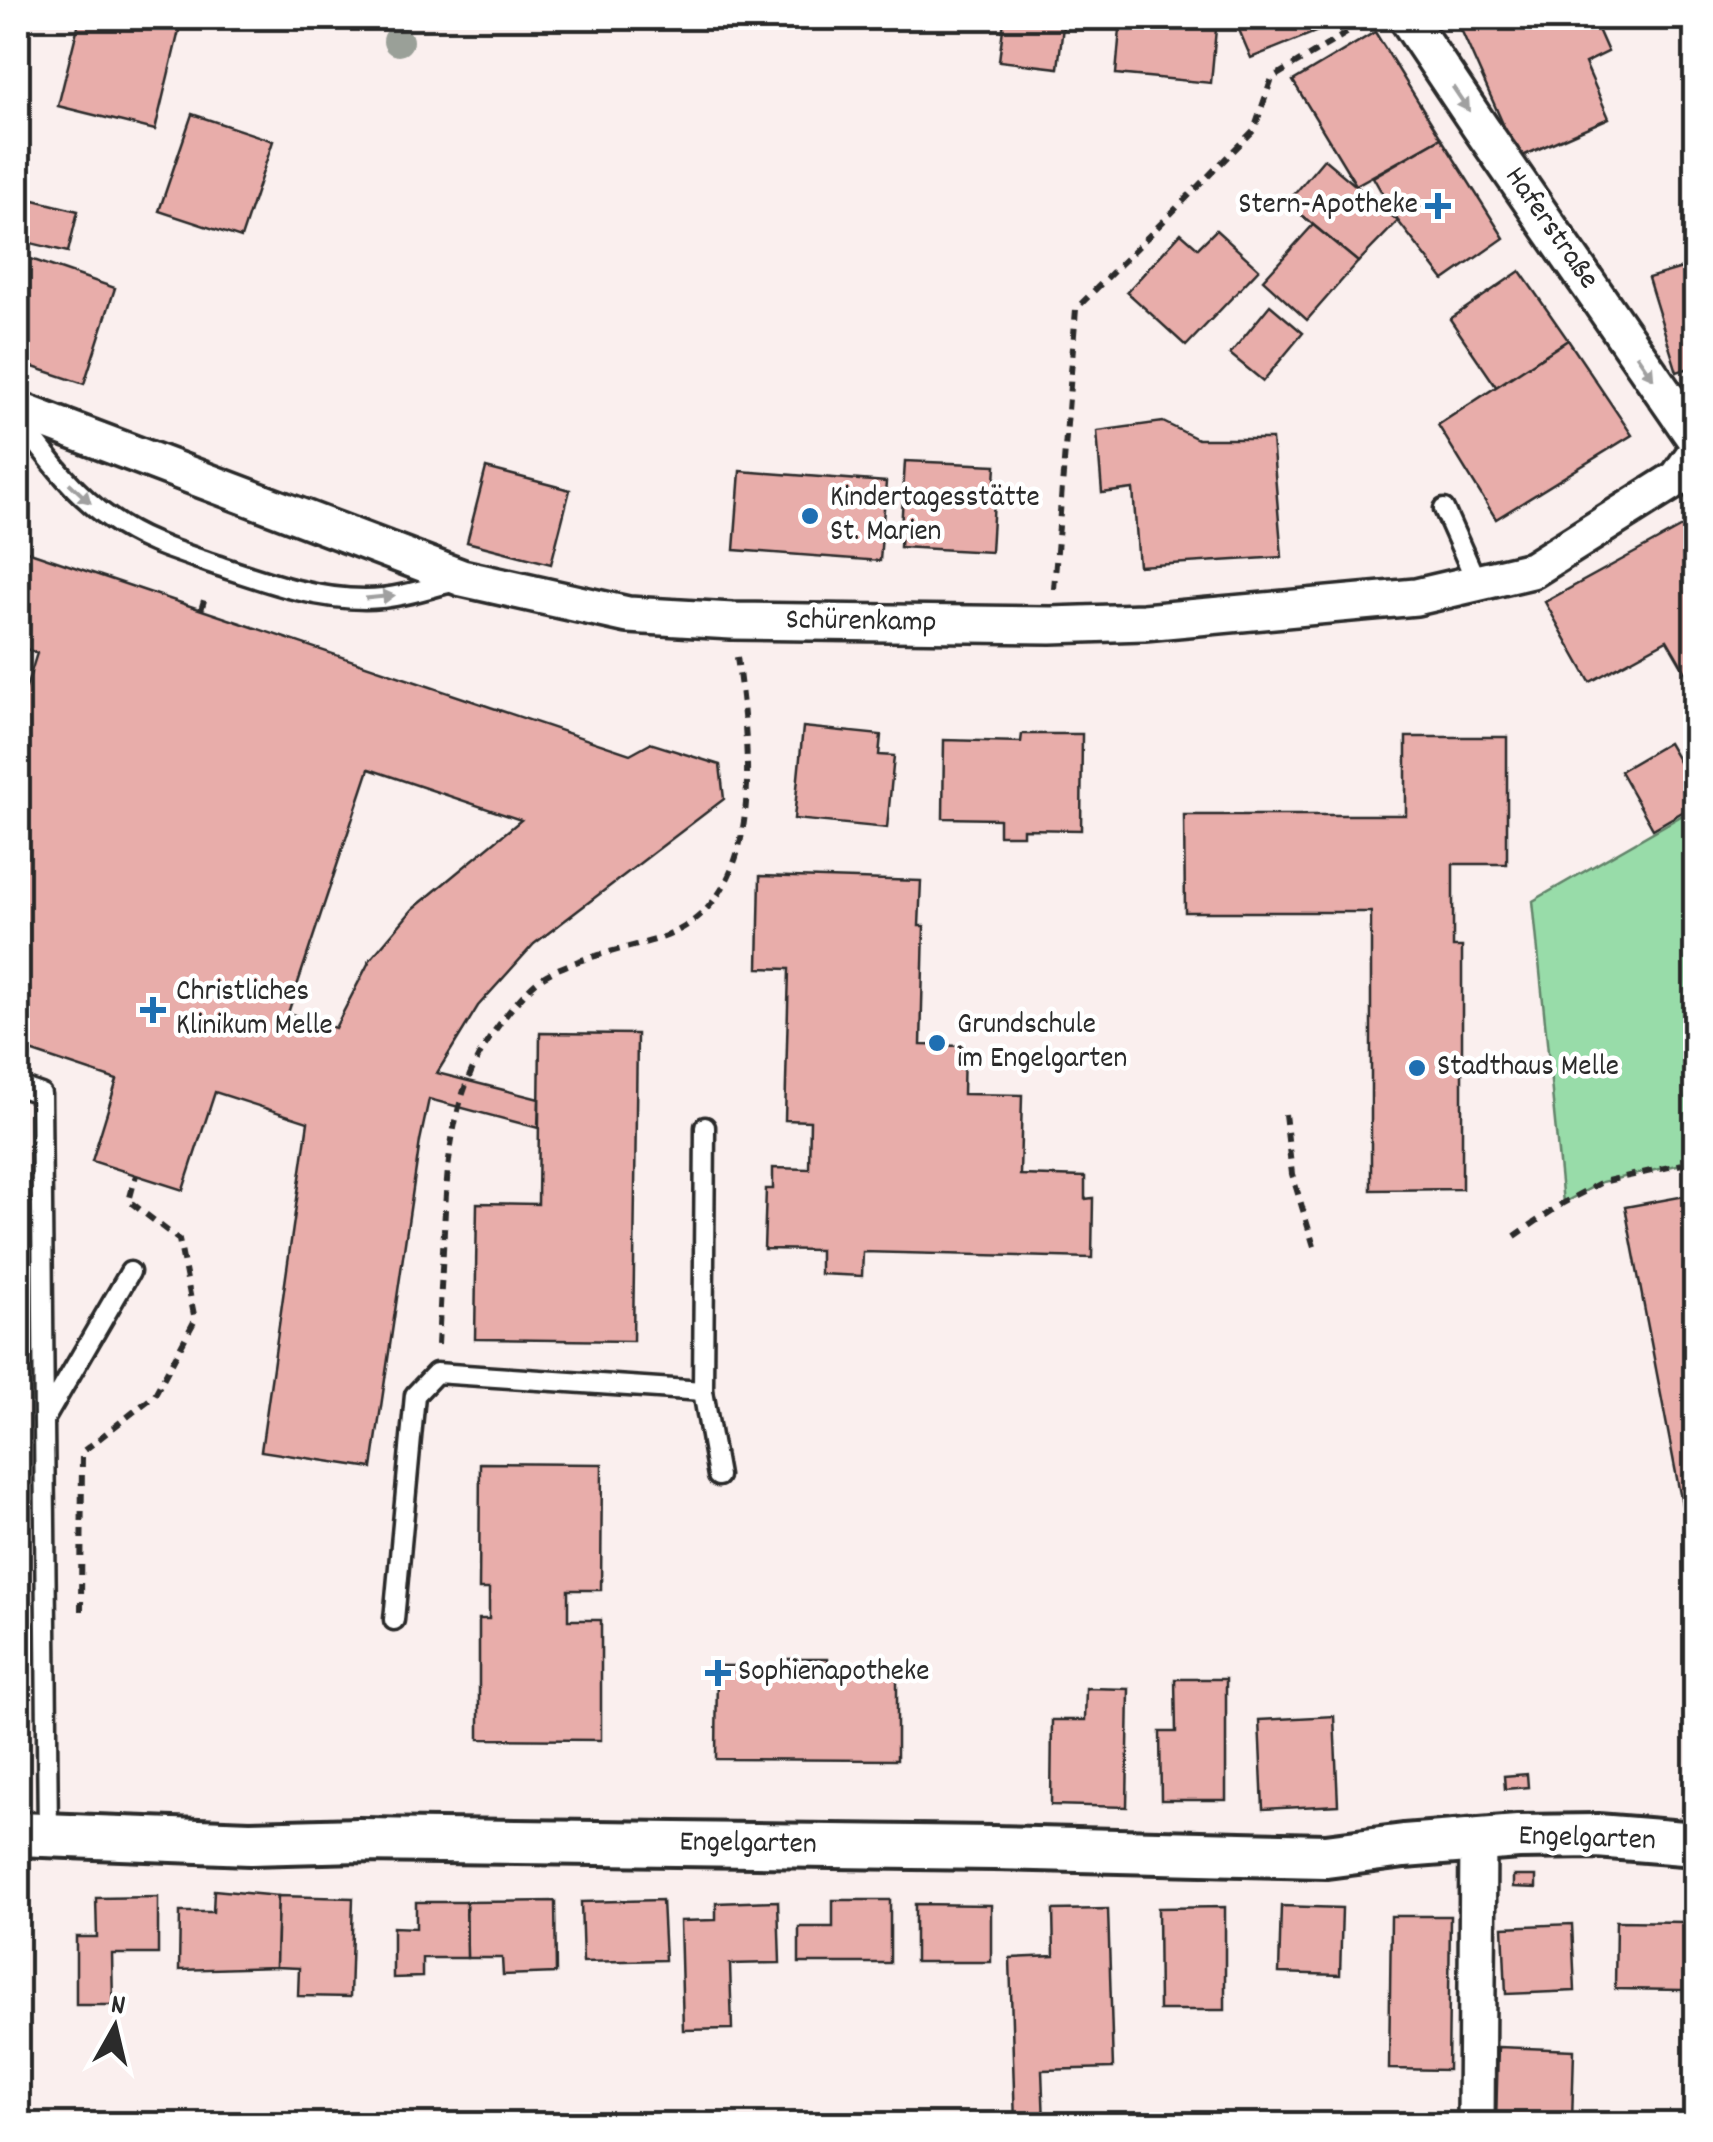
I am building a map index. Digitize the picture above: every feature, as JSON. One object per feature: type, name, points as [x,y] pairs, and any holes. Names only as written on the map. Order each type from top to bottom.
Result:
[{"type":"street","name":"Haferstraße","points":[[1408,18],[1696,440]]},
{"type":"street","name":"Schürenkamp","points":[[18,410],[462,578],[628,615],[732,622],[1144,622],[1416,598],[1532,570],[1678,478],[1696,452]]},
{"type":"street","name":"Engelgarten","points":[[33,1835],[250,1842],[994,1848],[1326,1856],[1518,1836],[1596,1836],[1696,1844]]},
{"type":"street","name":"Engelgarten","points":[[1476,2124],[1478,1840]]},
{"type":"lane","points":[[18,418],[72,488],[112,520],[156,545],[279,586],[325,597],[368,599],[412,593],[462,578]]},
{"type":"lane","points":[[1444,509],[1476,583]]},
{"type":"lane","points":[[18,1086],[41,1094],[44,1420],[33,1835]]},
{"type":"lane","points":[[705,1127],[703,1391],[718,1476]]},
{"type":"lane","points":[[44,1420],[130,1272]]},
{"type":"lane","points":[[394,1620],[415,1395],[436,1373],[703,1391]]},
{"type":"path","points":[[1051,625],[1076,310],[1254,130],[1272,78],[1372,18]]},
{"type":"path","points":[[436,1373],[450,1151],[456,1114],[469,1074],[488,1040],[542,978],[582,961],[661,938],[693,922],[723,890],[736,860],[746,816],[747,770],[732,622]]},
{"type":"path","points":[[1284,1114],[1292,1174],[1316,1252]]},
{"type":"path","points":[[1515,1236],[1563,1202],[1602,1182],[1696,1161]]},
{"type":"path","points":[[80,1625],[82,1452],[154,1396],[195,1320],[179,1240],[128,1200],[136,1175]]},
{"type":"green space","points":[[1695,808],[1695,1161],[1602,1182],[1563,1203],[1533,901]]},
{"type":"building","points":[[80,18],[182,18],[155,130],[58,106]]},
{"type":"building","points":[[986,18],[1064,18],[1058,68],[999,61],[1004,20]]},
{"type":"building","points":[[1121,18],[1217,18],[1211,83],[1116,74]]},
{"type":"building","points":[[1234,18],[1350,18],[1251,58]]},
{"type":"building","points":[[1456,18],[1593,18],[1608,52],[1585,63],[1609,118],[1518,158]]},
{"type":"building","points":[[1375,32],[1441,138],[1356,185],[1293,81]]},
{"type":"building","points":[[192,114],[273,141],[241,238],[159,211]]},
{"type":"building","points":[[1441,138],[1504,238],[1444,280],[1398,221],[1373,177]]},
{"type":"building","points":[[1324,159],[1398,221],[1358,262],[1287,203]]},
{"type":"building","points":[[18,196],[78,211],[68,252],[18,240]]},
{"type":"building","points":[[1313,225],[1358,262],[1307,320],[1263,280]]},
{"type":"building","points":[[1216,230],[1259,269],[1186,346],[1127,292],[1181,233],[1198,248]]},
{"type":"building","points":[[25,257],[115,288],[84,384],[18,362],[18,279]]},
{"type":"building","points":[[1696,264],[1696,366],[1677,372],[1648,278]]},
{"type":"building","points":[[1520,271],[1568,340],[1497,388],[1450,319]]},
{"type":"building","points":[[1270,305],[1303,333],[1263,381],[1230,354]]},
{"type":"building","points":[[1568,340],[1632,435],[1496,519],[1438,425]]},
{"type":"building","points":[[1163,422],[1198,439],[1272,439],[1282,557],[1139,566],[1133,489],[1102,493],[1097,431]]},
{"type":"building","points":[[905,461],[996,465],[991,552],[900,547]]},
{"type":"building","points":[[486,468],[570,490],[551,564],[467,542]]},
{"type":"building","name":"Kindertagesstätte St. Marien","points":[[740,471],[886,482],[880,561],[734,550]]},
{"type":"building","points":[[1696,519],[1696,690],[1667,640],[1590,682],[1545,602]]},
{"type":"building","name":"Christliches Klinikum Melle","points":[[18,548],[630,754],[650,743],[720,765],[724,799],[534,944],[478,1006],[437,1073],[539,1099],[538,1128],[429,1099],[372,1468],[261,1451],[308,1122],[215,1092],[183,1190],[92,1161],[117,1080],[18,1047],[18,714],[37,653],[18,646]],"holes":[[[369,769],[521,820],[413,909],[370,960],[335,1028],[288,1013]]]},
{"type":"building","points":[[803,727],[881,735],[879,755],[894,756],[887,828],[794,819]]},
{"type":"building","points":[[1022,734],[1082,734],[1081,830],[1023,829],[1023,835],[999,835],[999,819],[943,818],[944,740],[1021,742]]},
{"type":"building","name":"Stadthaus Melle","points":[[1406,737],[1507,737],[1507,864],[1453,864],[1453,947],[1462,947],[1462,1189],[1371,1190],[1371,912],[1185,912],[1184,815],[1406,815]]},
{"type":"building","points":[[1668,743],[1696,791],[1696,804],[1653,829],[1620,771]]},
{"type":"building","points":[[760,876],[921,881],[921,1045],[964,1046],[963,1094],[1022,1095],[1020,1175],[1085,1177],[1085,1199],[1093,1198],[1092,1258],[863,1252],[862,1276],[820,1274],[820,1250],[764,1249],[766,1189],[773,1189],[773,1168],[809,1169],[810,1121],[785,1120],[789,969],[758,968]]},
{"type":"building","points":[[540,1033],[637,1034],[633,1341],[475,1339],[477,1203],[538,1204]]},
{"type":"building","points":[[1696,1194],[1696,1535],[1688,1536],[1625,1207]]},
{"type":"building","points":[[480,1463],[602,1464],[601,1590],[568,1590],[568,1620],[601,1620],[601,1740],[479,1739],[479,1619],[489,1619],[489,1589],[479,1589]]},
{"type":"building","points":[[18,1517],[22,1517],[22,1607],[18,1607]]},
{"type":"building","points":[[785,1659],[828,1659],[828,1667],[897,1667],[897,1760],[716,1759],[717,1666],[785,1666]]},
{"type":"building","points":[[1175,1679],[1226,1679],[1226,1800],[1161,1800],[1160,1732],[1176,1732]]},
{"type":"building","points":[[1086,1688],[1129,1689],[1127,1807],[1051,1805],[1052,1720],[1085,1720]]},
{"type":"building","points":[[1334,1716],[1338,1805],[1263,1809],[1259,1720]]},
{"type":"building","points":[[1692,1721],[1696,1721],[1696,1799],[1689,1799]]},
{"type":"building","points":[[1527,1774],[1528,1787],[1505,1789],[1504,1776]]},
{"type":"building","points":[[1513,1876],[1536,1876],[1536,1888],[1513,1887]]},
{"type":"building","points":[[214,1890],[278,1896],[276,1967],[179,1970],[180,1912],[213,1912]]},
{"type":"building","points":[[278,1896],[353,1898],[350,1997],[298,1996],[299,1968],[276,1967]]},
{"type":"building","points":[[158,1897],[158,1954],[112,1954],[113,2005],[76,2005],[76,1937],[97,1937],[96,1898]]},
{"type":"building","points":[[662,1900],[665,1960],[583,1962],[581,1902]]},
{"type":"building","points":[[833,1900],[890,1900],[890,1963],[799,1963],[799,1927],[833,1927]]},
{"type":"building","points":[[555,1901],[556,1973],[503,1975],[502,1958],[467,1958],[466,1902]]},
{"type":"building","points":[[778,1901],[780,1963],[730,1964],[732,2029],[683,2030],[680,1921],[716,1920],[716,1903]]},
{"type":"building","points":[[416,1902],[466,1902],[467,1958],[422,1958],[422,1977],[393,1978],[393,1927],[416,1928]]},
{"type":"building","points":[[915,1904],[991,1905],[991,1962],[915,1962]]},
{"type":"building","points":[[1281,1906],[1342,1908],[1340,1975],[1279,1973]]},
{"type":"building","points":[[1225,1907],[1225,2010],[1159,2010],[1158,1908]]},
{"type":"building","points":[[1108,1909],[1113,2068],[1042,2070],[1044,2124],[1015,2124],[1010,1958],[1054,1956],[1053,1910]]},
{"type":"building","points":[[1391,1916],[1450,1916],[1448,2070],[1389,2069]]},
{"type":"building","points":[[1616,1921],[1685,1922],[1684,1990],[1615,1989]]},
{"type":"building","points":[[1572,1924],[1575,1991],[1506,1994],[1503,1927]]},
{"type":"building","points":[[1498,2047],[1574,2050],[1572,2123],[1496,2122]]},
{"type":"place","name":"Stern-Apotheke","points":[[1438,206]]},
{"type":"place","name":"Kindertagesstätte St. Marien","points":[[810,516]]},
{"type":"place","name":"Christliches Klinikum Melle","points":[[153,1010]]},
{"type":"place","name":"Grundschule im Engelgarten","points":[[937,1043]]},
{"type":"place","name":"Stadthaus Melle","points":[[1417,1068]]},
{"type":"place","name":"Sophienapotheke","points":[[718,1673]]}]
